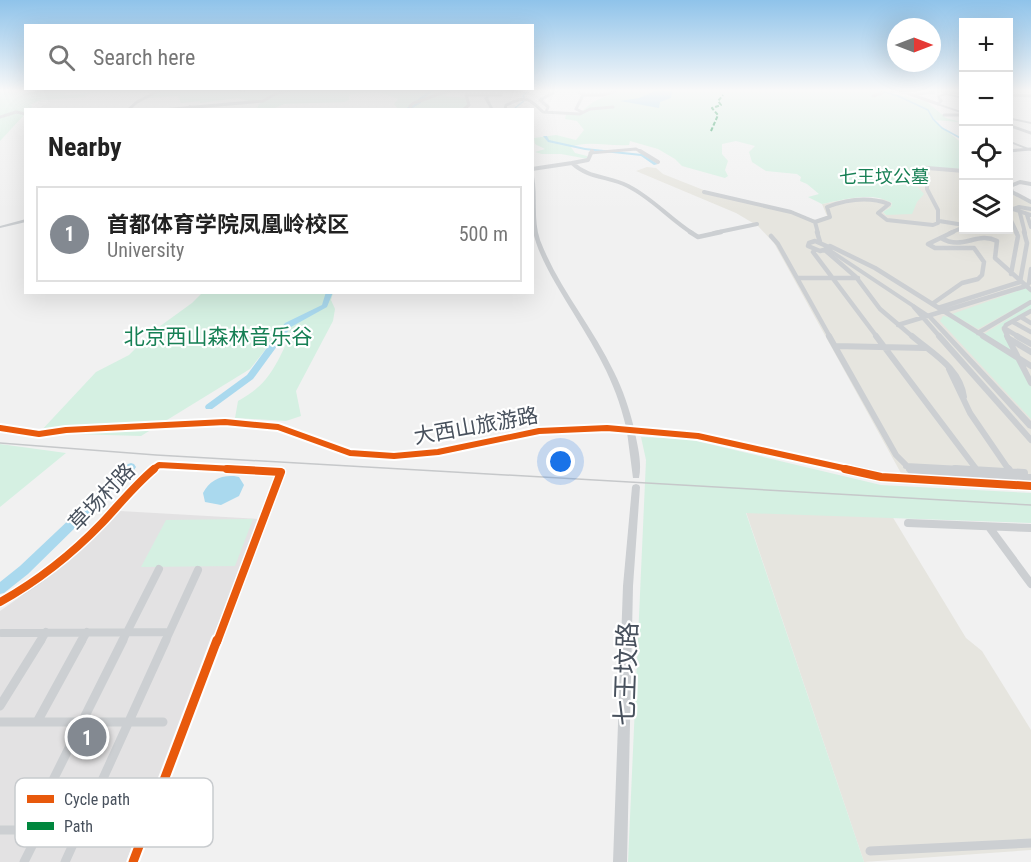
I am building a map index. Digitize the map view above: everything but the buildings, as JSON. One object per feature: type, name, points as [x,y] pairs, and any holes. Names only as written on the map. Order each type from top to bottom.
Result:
[{"type":"street","points":[[1013,143],[1030,150]]},
{"type":"street","points":[[534,169],[588,160],[590,153],[593,152],[636,149],[658,162]]},
{"type":"street","points":[[1013,151],[1030,150]]},
{"type":"street","points":[[572,163],[586,175],[624,184],[637,191],[663,213],[698,237],[757,224]]},
{"type":"street","points":[[939,221],[936,202],[928,192],[927,168],[959,171]]},
{"type":"street","points":[[1030,204],[1012,192],[1010,186],[1020,182],[1031,184]]},
{"type":"street","points":[[704,192],[791,212],[815,222],[830,217],[827,207],[851,199],[880,201],[889,204],[878,213],[887,220],[933,225],[939,221],[959,225]]},
{"type":"street","points":[[1013,196],[1030,204]]},
{"type":"street","points":[[1013,204],[1019,207]]},
{"type":"street","points":[[1030,204],[1014,209],[1029,215],[1031,227]]},
{"type":"street","name":"七王坟路","points":[[534,207],[538,240],[578,318],[605,359],[631,431],[636,482],[628,586],[620,862]]},
{"type":"street","points":[[1020,213],[1027,243],[1021,280]]},
{"type":"street","points":[[0,227],[24,221]]},
{"type":"street","points":[[815,222],[820,242],[858,278],[880,309],[948,366],[954,383],[964,397],[970,412],[1011,472]]},
{"type":"street","points":[[1011,274],[1018,236],[1013,225]]},
{"type":"street","points":[[932,304],[962,283],[978,279],[983,267],[984,262],[974,248],[935,248],[927,244],[959,228]]},
{"type":"street","points":[[771,236],[778,244],[896,455],[905,466],[913,472],[1031,476]]},
{"type":"street","points":[[941,238],[957,244],[968,243],[982,237],[995,239],[997,242],[995,258],[1028,288]]},
{"type":"street","points":[[820,242],[808,244],[815,250],[828,249],[875,268],[1030,365]]},
{"type":"street","points":[[828,249],[927,318],[1031,426]]},
{"type":"street","points":[[815,250],[813,252],[977,471]]},
{"type":"street","points":[[999,261],[1013,264]]},
{"type":"street","points":[[1028,288],[1031,269]]},
{"type":"street","points":[[797,278],[858,278]]},
{"type":"street","points":[[938,308],[1021,280],[1029,280]]},
{"type":"street","points":[[898,325],[1028,288]]},
{"type":"street","points":[[978,333],[1031,302]]},
{"type":"street","points":[[927,318],[1031,440]]},
{"type":"street","points":[[1005,327],[1025,318],[1031,330]]},
{"type":"street","points":[[1005,327],[1031,339]]},
{"type":"street","points":[[1005,327],[1031,383]]},
{"type":"street","points":[[1005,327],[1031,344]]},
{"type":"street","points":[[1010,341],[1031,354]]},
{"type":"street","points":[[835,346],[926,348]]},
{"type":"street","name":"大西山旅游路","points":[[0,428],[39,434],[66,430],[225,422],[278,427],[350,453],[394,456],[438,452],[539,431],[585,428],[698,436],[881,477],[1031,486]]},
{"type":"street","name":"草场村路","points":[[0,602],[42,578],[116,509],[145,475],[159,465],[281,471]]},
{"type":"street","points":[[905,466],[1011,472],[1031,476]]},
{"type":"street","points":[[165,778],[281,471]]},
{"type":"street","points":[[908,523],[1031,528]]},
{"type":"street","points":[[989,527],[1031,584]]},
{"type":"street","points":[[57,778],[82,722],[159,569]]},
{"type":"street","points":[[103,778],[198,570]]},
{"type":"street","points":[[0,706],[46,632]]},
{"type":"street","points":[[37,722],[87,632]]},
{"type":"street","points":[[2,633],[169,632]]},
{"type":"street","points":[[0,722],[163,722]]},
{"type":"street","points":[[870,851],[1031,843]]},
{"type":"street","points":[[24,862],[29,847]]},
{"type":"street","points":[[64,862],[71,847]]},
{"type":"street","points":[[133,862],[139,847]]},
{"type":"shaded area","points":[[647,167],[656,168],[663,174],[706,191],[816,220],[827,216],[822,204],[853,198],[885,199],[892,203],[891,207],[883,212],[886,215],[916,185],[914,178],[926,167],[959,169],[959,234],[1013,234],[1013,195],[1031,203],[1031,482],[902,475],[774,243],[758,226],[736,213],[636,171]]},
{"type":"shaded area","points":[[120,511],[259,519],[159,778],[15,778],[15,847],[132,847],[126,862],[0,862],[0,611],[57,571]]},
{"type":"shaded area","points":[[746,512],[892,516],[966,638],[982,651],[1031,730],[1031,850],[864,862]]},
{"type":"green space","points":[[0,130],[10,130],[0,141]]},
{"type":"green space","name":"七王坟公墓","points":[[584,130],[946,130],[959,141],[959,169],[926,167],[924,178],[914,179],[924,194],[917,202],[912,214],[886,215],[883,212],[891,207],[892,203],[884,199],[867,197],[822,204],[808,197],[819,194],[800,181],[801,177],[797,174],[766,171],[752,162],[749,152],[755,146],[736,141],[722,144],[722,154],[728,161],[725,170],[728,176],[725,178],[682,166],[658,149],[630,141],[629,145],[584,144],[571,147],[575,153],[587,156],[588,159],[535,152],[545,149],[535,144],[534,138],[556,135],[576,140]]},
{"type":"green space","points":[[1026,288],[1031,292],[1031,300],[978,329],[952,314]]},
{"type":"green space","name":"北京西山森林音乐谷","points":[[201,294],[333,294],[331,300],[335,309],[333,321],[296,391],[301,416],[286,421],[235,418],[238,401],[264,382],[279,358],[289,338],[284,326],[250,369],[141,436],[39,433],[96,372],[129,355],[152,332]]},
{"type":"green space","points":[[1031,304],[1031,310],[1001,328],[1012,351],[984,334]]},
{"type":"green space","points":[[943,316],[949,317],[1017,359],[1031,387],[1031,419],[940,321]]},
{"type":"green space","points":[[641,437],[688,439],[881,485],[1031,493],[1031,523],[746,513],[864,862],[628,862],[646,460]]},
{"type":"green space","points":[[0,444],[66,453],[0,507]]},
{"type":"green space","points":[[253,519],[235,566],[141,567],[166,520]]},
{"type":"water","points":[[234,476],[239,477],[244,485],[239,496],[221,505],[205,502],[203,493],[212,482]]},
{"type":"waterway","points":[[946,130],[959,137]]},
{"type":"waterway","points":[[545,137],[548,141],[585,149],[642,155],[656,164]]},
{"type":"waterway","points":[[209,407],[250,377],[288,325],[325,306],[329,294]]},
{"type":"waterway","points":[[0,589],[24,570],[131,467]]},
{"type":"railway","points":[[0,443],[156,455],[1031,505]]},
{"type":"cycle path","points":[[0,428],[39,434],[66,430],[225,422],[278,427],[350,453],[394,456],[438,452],[539,431],[607,428],[698,436],[881,477],[1031,486]]},
{"type":"cycle path","points":[[0,602],[32,583],[62,560],[90,535],[141,480],[159,465],[281,472],[165,778]]},
{"type":"cycle path","points":[[133,862],[139,847]]},
{"type":"place","name":"首都体育学院凤凰岭校区","points":[[87,737]]}]
